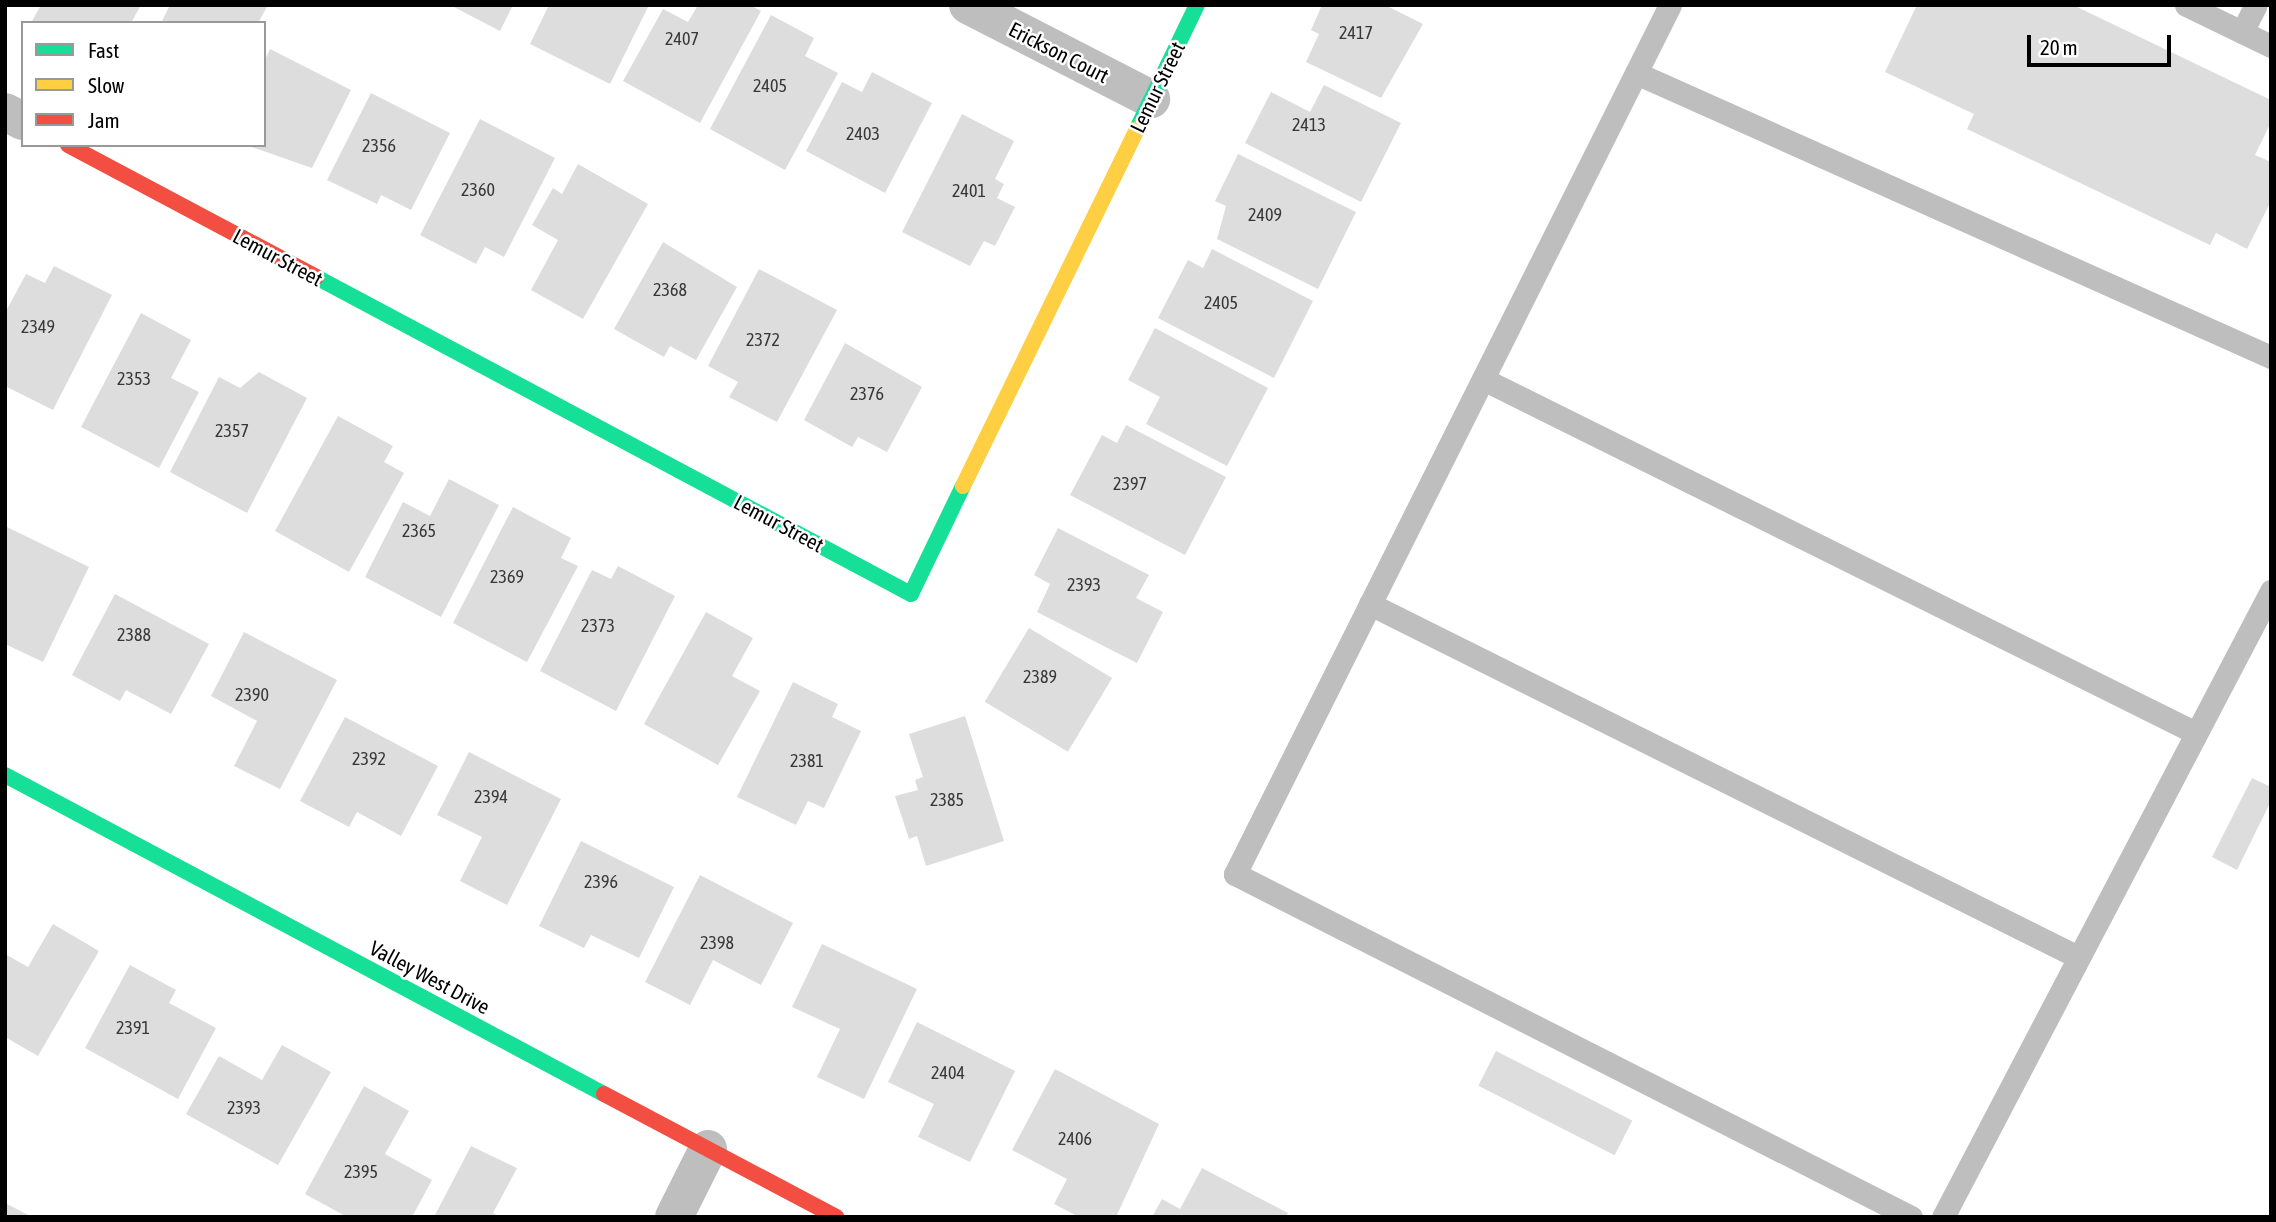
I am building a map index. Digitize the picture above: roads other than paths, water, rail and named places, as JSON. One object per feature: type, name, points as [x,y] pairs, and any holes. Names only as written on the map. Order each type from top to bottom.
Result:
[{"type":"street","name":"Erickson Court","points":[[968,5],[1151,99]]},
{"type":"street","name":"Lemur Street","points":[[72,147],[911,594],[1197,5]]},
{"type":"street","points":[[5,112],[21,120]]},
{"type":"street","name":"Valley West Drive","points":[[5,775],[836,1217]]},
{"type":"street","points":[[674,1217],[708,1149]]},
{"type":"lane","points":[[1670,5],[1236,874],[1912,1217]]},
{"type":"lane","points":[[2186,5],[2271,46]]},
{"type":"lane","points":[[2242,32],[2256,5]]},
{"type":"lane","points":[[1636,73],[2271,357]]},
{"type":"lane","points":[[1483,379],[2196,733]]},
{"type":"lane","points":[[1943,1217],[2271,591]]},
{"type":"lane","points":[[1370,604],[2078,957]]}]
